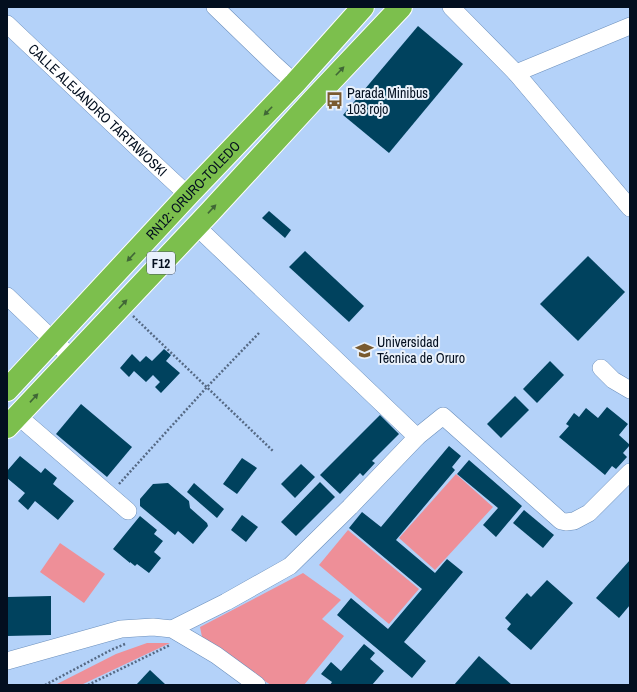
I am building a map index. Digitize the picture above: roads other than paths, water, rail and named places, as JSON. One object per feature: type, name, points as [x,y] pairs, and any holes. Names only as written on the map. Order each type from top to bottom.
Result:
[{"type":"highway","name":"RN12: ORURO-TOLEDO","points":[[7,390],[188,195],[295,83],[363,7]]},
{"type":"highway","name":"RN12: ORURO-TOLEDO","points":[[12,421],[401,7]]},
{"type":"street","points":[[215,7],[295,83]]},
{"type":"street","points":[[451,7],[516,73],[630,208]]},
{"type":"street","name":"CALLE ALEJANDRO TARTAWOSKI","points":[[7,24],[188,195]]},
{"type":"street","points":[[516,73],[630,26]]},
{"type":"street","points":[[196,226],[417,437]]},
{"type":"street","points":[[7,296],[52,341],[72,358]]},
{"type":"street","points":[[601,368],[613,380],[630,390]]},
{"type":"street","points":[[173,636],[226,602],[290,566],[350,507],[417,437],[442,416],[560,520],[566,522],[574,521],[589,512],[630,472]]},
{"type":"street","points":[[12,421],[128,511]]},
{"type":"street","points":[[7,662],[121,629],[153,627],[216,655],[257,685]]},
{"type":"place","name":"Parada Minibus 103 rojo","points":[[334,101]]},
{"type":"place","name":"Universidad Técnica de Oruro","points":[[364,350]]}]
